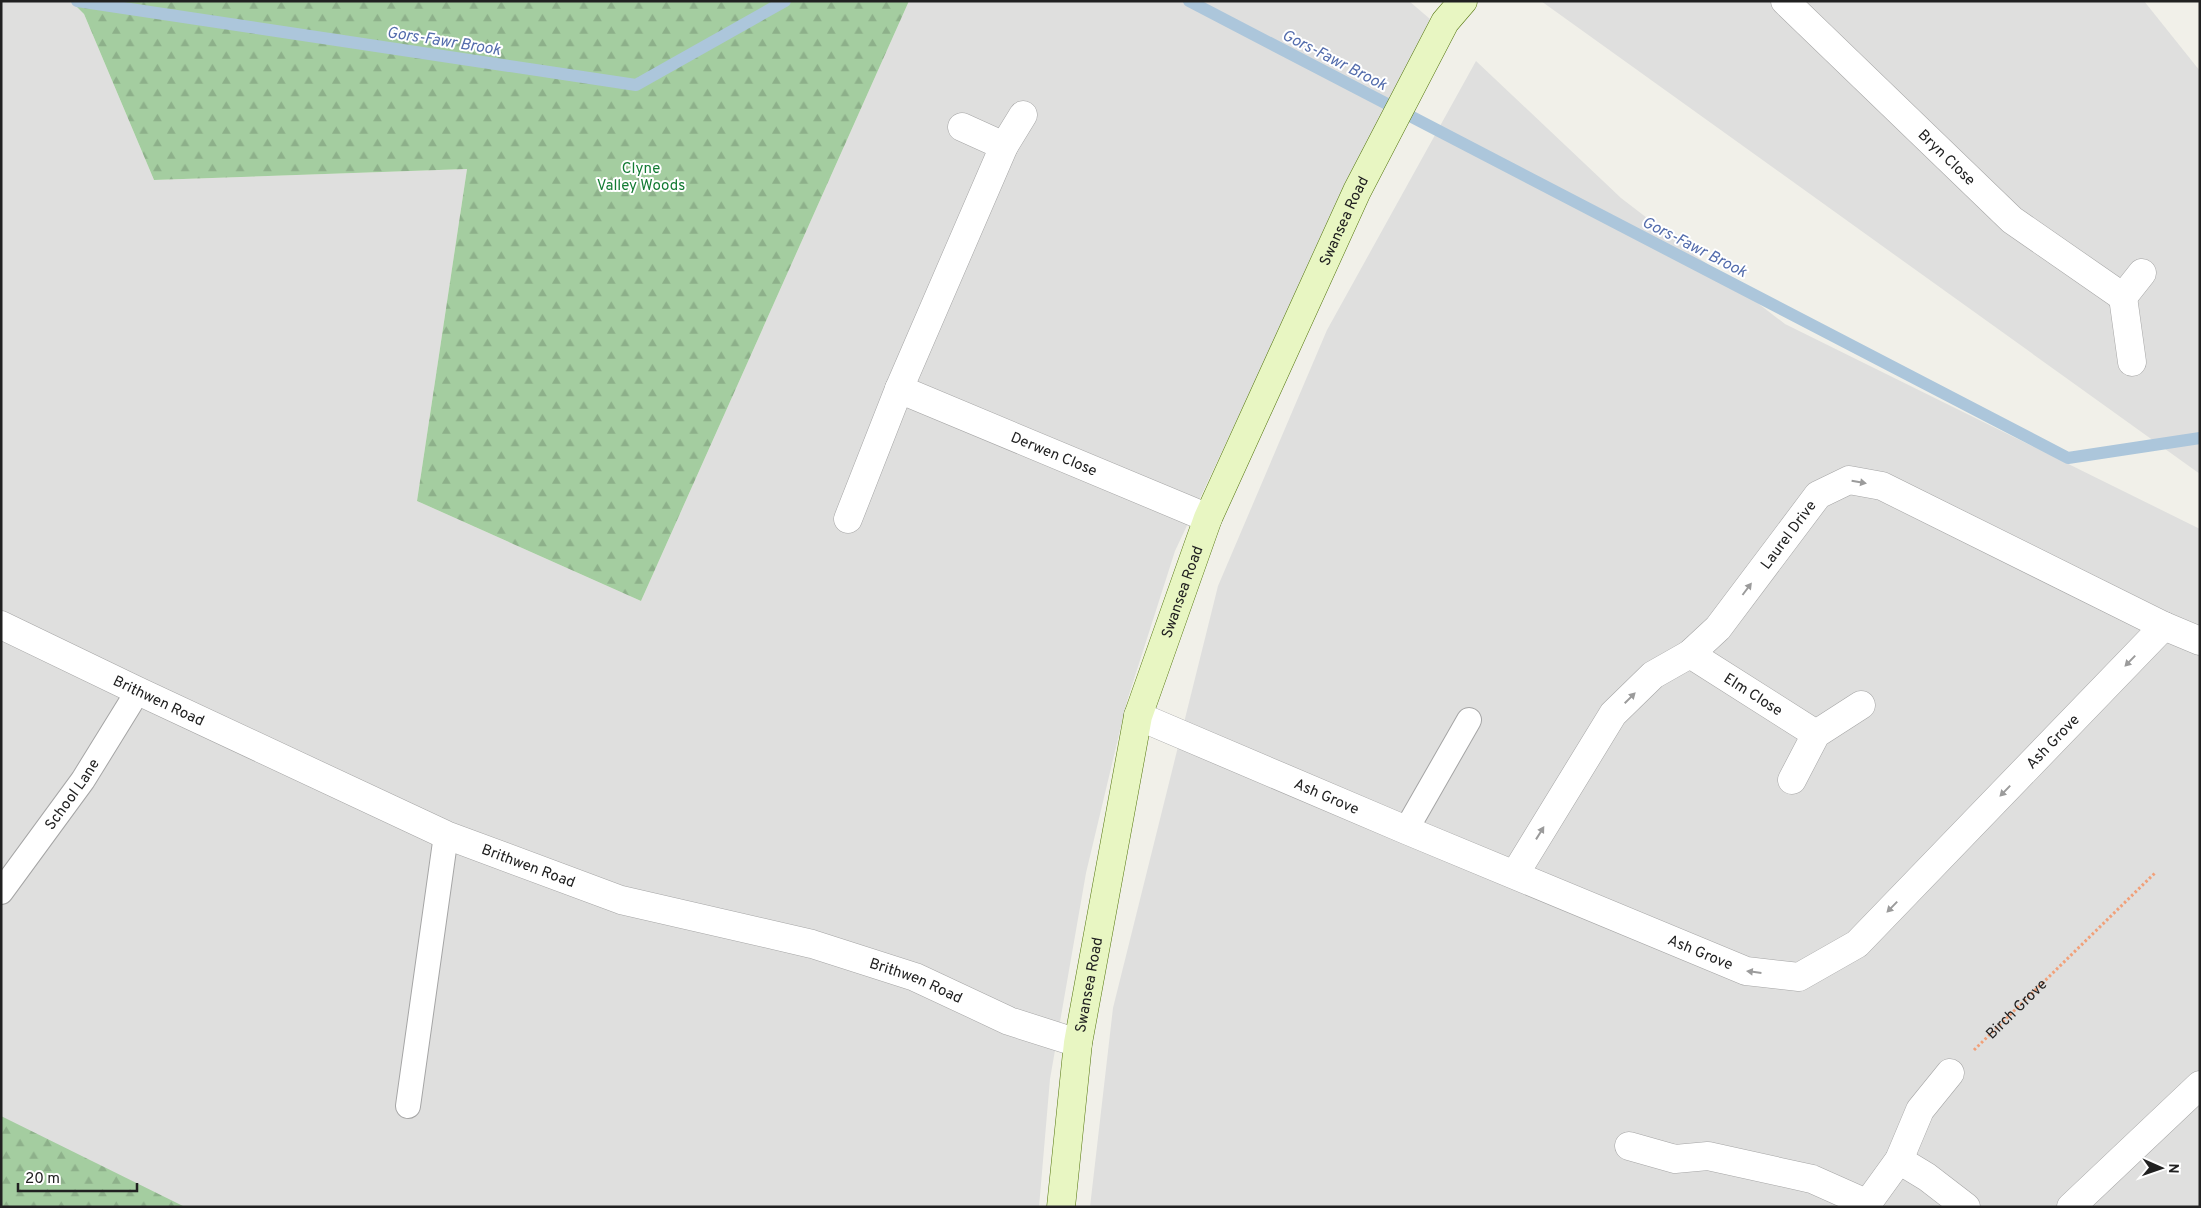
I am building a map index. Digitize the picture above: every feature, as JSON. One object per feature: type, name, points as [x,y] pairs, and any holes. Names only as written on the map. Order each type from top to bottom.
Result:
[{"type":"main road","name":"Swansea Road","points":[[1061,1207],[1078,1043],[1138,716],[1208,518],[1357,192],[1445,22],[1463,1]]},
{"type":"street","name":"Bryn Close","points":[[1785,1],[2012,220],[2123,297]]},
{"type":"street","points":[[848,519],[899,389],[1004,146],[1023,115]]},
{"type":"street","points":[[962,127],[1004,146]]},
{"type":"street","points":[[2132,362],[2123,297],[2142,273]]},
{"type":"street","name":"Derwen Close","points":[[899,389],[1208,518]]},
{"type":"street","name":"Laurel Drive","points":[[1515,874],[1613,714],[1652,675],[1690,654],[1718,628],[1818,495],[1849,480],[1882,486],[2164,626],[2200,641]]},
{"type":"street","name":"Brithwen Road","points":[[1,625],[138,692],[446,835],[621,900],[812,944],[915,977],[1009,1021],[1078,1043]]},
{"type":"street","name":"Ash Grove","points":[[1138,716],[1746,971],[1799,977],[1857,944],[2164,626]]},
{"type":"street","name":"Elm Close","points":[[1690,654],[1816,734]]},
{"type":"street","points":[[1792,780],[1816,734],[1861,704]]},
{"type":"street","points":[[1629,1146],[1675,1159],[1708,1156],[1812,1179],[1865,1205],[1899,1160],[1920,1110],[1950,1073]]},
{"type":"street","points":[[2071,1207],[2200,1085]]},
{"type":"street","points":[[1899,1160],[1927,1177],[1966,1207]]},
{"type":"lane","name":"School Lane","points":[[1,892],[83,780],[138,692]]},
{"type":"lane","points":[[1406,830],[1469,720]]},
{"type":"lane","points":[[408,1106],[446,835]]},
{"type":"path","name":"Birch Grove","points":[[1950,1073],[2156,872]]},
{"type":"shaded area","points":[[1,1],[71,1],[84,14],[154,180],[467,169],[417,501],[641,601],[909,1],[1409,1],[1430,19],[1307,271],[1175,551],[1127,701],[1086,873],[1050,1079],[1039,1207],[1,1207]]},
{"type":"shaded area","points":[[1541,1],[2144,1],[2200,71],[2200,474]]},
{"type":"shaded area","points":[[1476,61],[1621,198],[1785,324],[2200,529],[2200,1207],[1090,1207],[1113,1008],[1218,586],[1327,330]]},
{"type":"green space","name":"Clyne Valley Woods","points":[[71,1],[909,1],[641,601],[417,501],[467,169],[154,180],[84,14]]},
{"type":"green space","points":[[1,1116],[185,1207],[1,1207]]},
{"type":"waterway","name":"Gors-Fawr Brook","points":[[77,1],[636,85],[785,1]]},
{"type":"waterway","name":"Gors-Fawr Brook","points":[[1189,1],[2068,458],[2200,438]]}]
